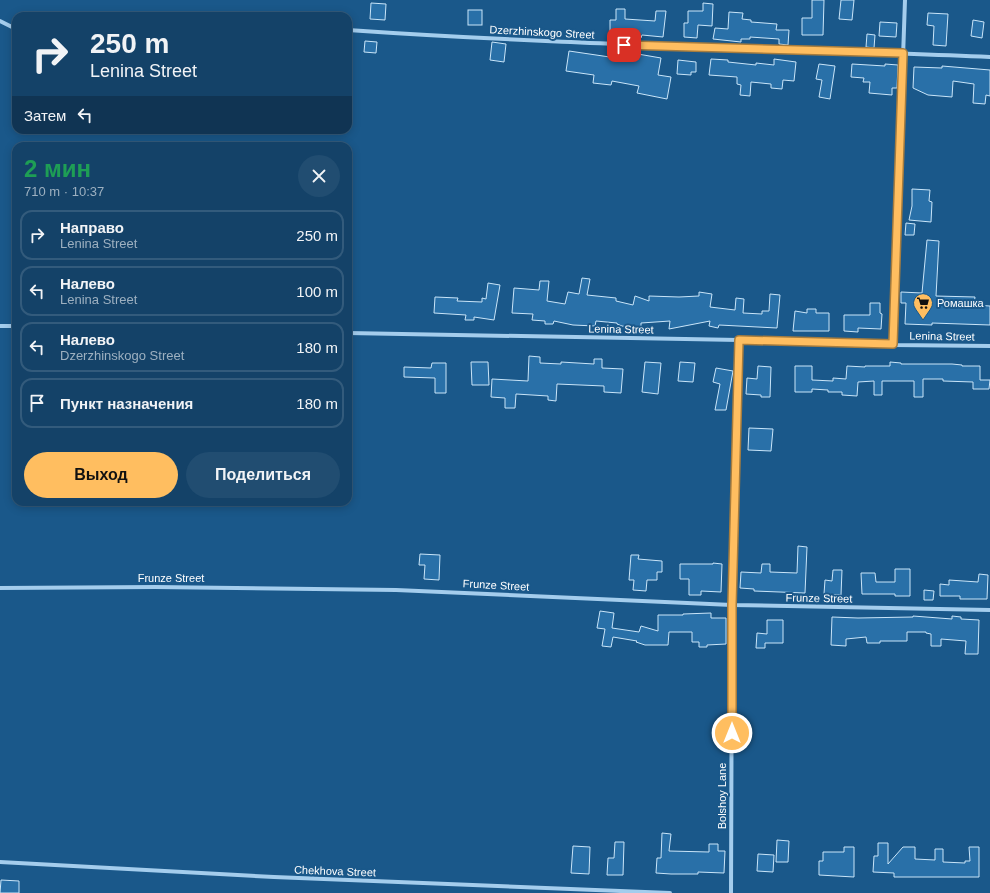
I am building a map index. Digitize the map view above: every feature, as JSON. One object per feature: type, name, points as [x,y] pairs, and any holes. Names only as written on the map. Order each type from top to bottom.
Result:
[{"type":"street","points":[[903,53],[905,0]]},
{"type":"street","points":[[0,21],[12,28]]},
{"type":"street","name":"Dzerzhinskogo Street","points":[[352,30],[427,36],[624,45],[990,57]]},
{"type":"street","name":"Lenina Street","points":[[893,344],[903,53]]},
{"type":"street","points":[[0,326],[12,326]]},
{"type":"street","name":"Lenina Street","points":[[352,333],[990,346]]},
{"type":"street","name":"Bolshoy Lane","points":[[731,893],[732,605],[739,340]]},
{"type":"street","name":"Frunze Street","points":[[0,588],[155,587],[396,590],[732,605],[990,610]]},
{"type":"street","name":"Chekhova Street","points":[[0,862],[274,878],[670,893]]},
{"type":"building","points":[[812,0],[824,0],[823,35],[802,35],[802,18],[812,18]]},
{"type":"building","points":[[841,0],[854,0],[852,20],[839,19]]},
{"type":"building","points":[[371,3],[386,4],[385,20],[370,19]]},
{"type":"building","points":[[703,3],[713,4],[712,26],[698,25],[697,38],[684,37],[684,23],[688,23],[688,11],[703,11]]},
{"type":"building","points":[[616,9],[625,9],[625,19],[655,21],[656,11],[666,11],[663,37],[642,35],[641,38],[610,35],[610,20],[616,20]]},
{"type":"building","points":[[468,10],[482,10],[482,25],[468,25]]},
{"type":"building","points":[[729,12],[743,13],[742,19],[751,20],[751,22],[777,24],[776,30],[789,30],[788,45],[779,44],[779,39],[750,37],[750,39],[741,39],[741,42],[713,39],[715,28],[728,29]]},
{"type":"building","points":[[928,13],[948,14],[946,46],[933,45],[934,26],[927,25]]},
{"type":"building","points":[[973,20],[984,22],[982,38],[971,36]]},
{"type":"building","points":[[880,22],[897,23],[896,37],[879,36]]},
{"type":"building","points":[[867,34],[875,35],[874,48],[866,47]]},
{"type":"building","points":[[365,41],[377,42],[376,53],[364,52]]},
{"type":"building","points":[[492,42],[506,44],[504,62],[490,60]]},
{"type":"building","points":[[569,51],[630,60],[632,53],[661,58],[658,75],[671,77],[667,99],[637,93],[639,86],[612,81],[611,85],[593,83],[594,75],[566,71]]},
{"type":"building","points":[[711,59],[728,60],[728,62],[756,65],[756,63],[774,65],[774,59],[796,62],[794,81],[783,80],[782,89],[771,88],[771,84],[751,82],[750,96],[740,95],[741,85],[737,84],[737,77],[709,75]]},
{"type":"building","points":[[678,60],[696,62],[696,72],[691,72],[691,75],[677,74]]},
{"type":"building","points":[[819,64],[835,66],[830,99],[819,97],[822,80],[816,79]]},
{"type":"building","points":[[852,64],[885,66],[885,64],[898,65],[897,88],[892,88],[892,95],[869,93],[870,82],[863,82],[864,78],[851,77]]},
{"type":"building","points":[[942,66],[990,70],[990,96],[986,95],[985,104],[973,103],[974,84],[953,81],[952,97],[928,95],[913,88],[914,67],[942,68]]},
{"type":"building","points":[[912,189],[930,190],[929,201],[932,202],[931,222],[909,220],[912,206]]},
{"type":"building","points":[[906,223],[915,224],[914,235],[905,235]]},
{"type":"building","points":[[927,240],[939,241],[936,296],[975,297],[974,305],[990,306],[990,325],[932,323],[932,325],[905,324],[906,303],[901,303],[901,292],[922,293]]},
{"type":"building","points":[[582,278],[590,279],[587,295],[616,298],[616,301],[633,305],[635,296],[649,301],[649,296],[699,296],[699,292],[712,294],[710,307],[735,310],[736,298],[744,299],[743,313],[762,314],[762,311],[769,311],[770,294],[780,295],[777,328],[719,325],[718,328],[709,326],[710,321],[669,329],[670,321],[641,323],[641,328],[622,326],[617,323],[596,321],[595,326],[573,325],[554,321],[553,324],[545,324],[545,321],[532,320],[533,314],[512,313],[514,288],[539,290],[540,281],[549,281],[547,301],[565,304],[568,292],[579,294]]},
{"type":"building","points":[[488,283],[500,285],[494,320],[474,317],[474,320],[465,320],[466,315],[434,313],[435,297],[458,298],[457,301],[482,302],[482,298],[486,299]]},
{"type":"building","points":[[870,303],[880,303],[880,313],[882,314],[881,329],[858,328],[858,332],[844,331],[844,315],[870,315]]},
{"type":"building","points":[[807,309],[816,309],[816,313],[829,313],[829,331],[793,331],[795,311],[807,313]]},
{"type":"building","points":[[529,356],[540,357],[540,363],[561,364],[561,362],[594,364],[594,359],[602,359],[602,368],[623,369],[621,393],[604,392],[604,386],[557,384],[556,401],[548,400],[548,396],[516,394],[515,408],[505,408],[505,398],[491,397],[492,379],[528,381]]},
{"type":"building","points":[[471,362],[488,362],[489,385],[472,385]]},
{"type":"building","points":[[645,362],[661,363],[658,394],[642,392]]},
{"type":"building","points":[[680,362],[695,363],[693,382],[678,381]]},
{"type":"building","points":[[890,362],[901,364],[952,364],[962,366],[980,366],[980,380],[990,380],[989,389],[973,389],[973,382],[923,379],[923,397],[914,397],[914,381],[882,381],[882,395],[874,395],[874,381],[858,382],[857,396],[842,395],[842,392],[828,392],[828,390],[812,389],[812,392],[795,392],[795,366],[812,366],[812,380],[833,381],[833,378],[846,379],[847,366],[890,366]]},
{"type":"building","points":[[432,363],[446,363],[446,393],[435,393],[435,378],[404,377],[404,367],[431,368]]},
{"type":"building","points":[[758,366],[771,367],[770,397],[746,394],[747,378],[757,379]]},
{"type":"building","points":[[716,368],[733,371],[726,410],[715,410],[720,384],[713,382]]},
{"type":"building","points":[[749,428],[773,429],[771,451],[748,450]]},
{"type":"building","points":[[798,546],[807,547],[805,593],[754,591],[754,589],[740,588],[741,572],[761,573],[762,564],[770,564],[770,572],[797,573]]},
{"type":"building","points":[[420,554],[440,555],[439,580],[424,579],[425,565],[419,565]]},
{"type":"building","points":[[631,555],[639,555],[638,559],[662,561],[662,572],[657,572],[657,580],[647,580],[646,591],[633,590],[634,580],[629,580]]},
{"type":"building","points":[[680,564],[722,564],[721,592],[701,591],[701,595],[689,595],[689,579],[680,579]]},
{"type":"building","points":[[895,569],[910,569],[910,596],[895,596],[895,594],[862,594],[861,573],[875,573],[876,582],[895,582]]},
{"type":"building","points":[[833,570],[842,570],[841,595],[824,594],[825,580],[832,581]]},
{"type":"building","points":[[979,574],[988,575],[987,599],[960,599],[960,596],[940,596],[940,584],[949,585],[949,580],[978,582]]},
{"type":"building","points":[[924,590],[934,591],[933,600],[924,600]]},
{"type":"building","points":[[600,611],[614,613],[612,628],[639,632],[641,626],[658,631],[658,615],[711,613],[711,618],[726,618],[726,644],[699,647],[699,642],[692,642],[692,632],[669,632],[668,645],[645,645],[636,642],[637,641],[613,637],[611,647],[602,646],[605,629],[597,628]]},
{"type":"building","points":[[913,616],[952,619],[952,616],[961,617],[961,619],[979,620],[978,654],[965,654],[966,641],[941,639],[941,646],[931,646],[931,634],[926,632],[907,632],[907,641],[880,641],[880,643],[867,643],[866,637],[846,639],[846,646],[831,645],[832,617],[858,618]]},
{"type":"building","points":[[767,620],[783,620],[783,643],[765,643],[765,648],[756,648],[757,633],[767,634]]},
{"type":"building","points":[[662,833],[671,834],[669,851],[709,852],[709,844],[718,844],[718,851],[725,851],[724,873],[656,873],[657,858],[661,858]]},
{"type":"building","points":[[777,840],[789,841],[788,862],[776,862]]},
{"type":"building","points":[[615,842],[624,842],[623,875],[607,875],[608,858],[614,858]]},
{"type":"building","points":[[878,843],[888,843],[888,864],[903,847],[915,847],[915,859],[935,860],[935,849],[943,849],[943,862],[965,863],[965,861],[970,861],[969,847],[979,847],[979,877],[894,877],[894,873],[873,872],[874,856],[878,856]]},
{"type":"building","points":[[573,846],[590,847],[589,874],[571,873]]},
{"type":"building","points":[[844,847],[854,847],[854,877],[819,875],[819,861],[823,861],[823,852],[844,852]]},
{"type":"building","points":[[758,854],[774,855],[773,872],[757,871]]},
{"type":"building","points":[[1,880],[19,881],[19,893],[0,893]]},
{"type":"place","name":"Ромашка","points":[[923,320]]},
{"type":"route","points":[[624,45],[903,53],[893,344],[739,340],[732,605],[732,733]]}]
